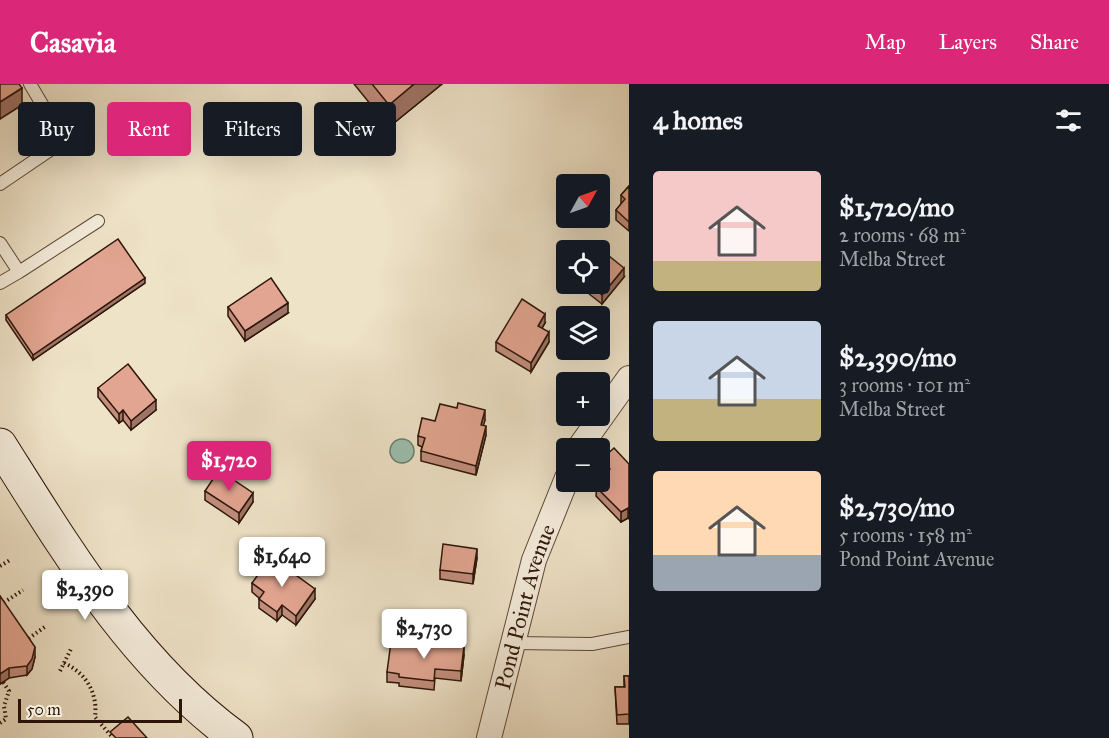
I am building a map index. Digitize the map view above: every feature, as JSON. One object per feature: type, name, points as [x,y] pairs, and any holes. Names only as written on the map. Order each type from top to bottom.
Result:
[{"type":"main road","points":[[0,445],[106,606],[171,682],[236,738]]},
{"type":"street","points":[[586,438],[629,378]]},
{"type":"street","name":"Pond Point Avenue","points":[[489,738],[534,560],[561,492]]},
{"type":"lane","points":[[0,184],[56,146],[59,133],[30,84]]},
{"type":"lane","points":[[0,284],[98,221]]},
{"type":"lane","points":[[0,243],[19,272]]},
{"type":"lane","points":[[513,644],[592,644],[629,637]]},
{"type":"path","points":[[0,566],[10,560]]},
{"type":"path","points":[[0,605],[22,590]]},
{"type":"path","points":[[24,641],[46,626]]},
{"type":"path","points":[[60,671],[71,649]]},
{"type":"path","points":[[64,663],[79,672],[90,686],[96,700],[95,717],[113,738]]},
{"type":"path","points":[[0,723],[6,719],[4,706],[9,691],[1,678]]},
{"type":"shaded area","points":[[402,439],[411,442],[414,451],[411,460],[402,463],[393,460],[390,451],[393,442]]},
{"type":"building","points":[[0,84],[19,84],[22,88],[0,102]]},
{"type":"building","points":[[372,84],[414,84],[393,102],[387,102]]},
{"type":"building","points":[[629,186],[629,222],[616,210],[625,199],[621,195]]},
{"type":"building","points":[[118,239],[145,278],[33,355],[6,315]]},
{"type":"building","points":[[610,257],[624,268],[610,285]]},
{"type":"building","points":[[271,278],[288,303],[245,331],[228,307]]},
{"type":"building","points":[[522,299],[545,314],[538,326],[549,332],[531,363],[496,342]]},
{"type":"building","points":[[128,364],[156,400],[131,421],[123,410],[119,414],[98,388]]},
{"type":"building","points":[[458,403],[485,410],[481,425],[486,426],[476,466],[421,451],[425,438],[418,436],[422,418],[435,421],[440,404],[457,408]]},
{"type":"building","points":[[614,448],[629,464],[629,510],[628,508],[621,512],[601,492],[610,492],[610,452]]},
{"type":"building","points":[[219,470],[253,493],[239,513],[205,491]]},
{"type":"building","points":[[443,544],[477,549],[473,574],[440,570]]},
{"type":"building","points":[[271,557],[315,589],[296,616],[282,605],[277,612],[259,599],[264,592],[252,583]]},
{"type":"building","points":[[0,596],[35,647],[32,659],[27,666],[9,668],[0,674]]},
{"type":"building","points":[[391,642],[430,646],[430,642],[464,646],[461,671],[435,669],[434,681],[399,677],[399,674],[387,672]]},
{"type":"building","points":[[624,676],[629,676],[629,714],[617,715],[615,687],[625,687]]},
{"type":"building","points":[[128,717],[147,738],[116,738],[110,732]]}]
